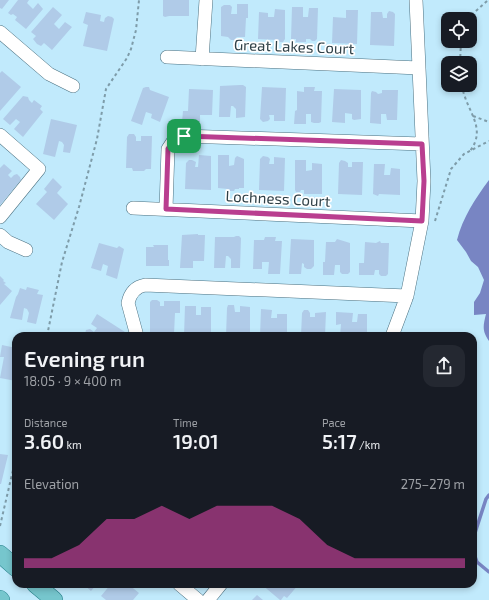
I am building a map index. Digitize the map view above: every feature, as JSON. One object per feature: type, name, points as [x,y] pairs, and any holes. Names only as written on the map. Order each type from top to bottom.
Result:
[{"type":"main road","points":[[0,554],[12,564]]},
{"type":"main road","points":[[40,588],[54,600]]},
{"type":"street","points":[[202,59],[206,0]]},
{"type":"street","points":[[394,332],[407,296],[428,223],[422,144],[416,0]]},
{"type":"street","points":[[0,32],[49,74],[73,86]]},
{"type":"street","name":"Great Lakes Court","points":[[167,57],[419,68]]},
{"type":"street","points":[[0,136],[39,169],[0,217]]},
{"type":"street","points":[[166,209],[168,149],[174,140],[184,136],[422,144]]},
{"type":"street","name":"Lochness Court","points":[[133,208],[428,223]]},
{"type":"street","points":[[0,235],[8,242],[26,250]]},
{"type":"street","points":[[136,332],[128,303],[129,297],[135,289],[145,285],[407,296]]},
{"type":"street","points":[[184,588],[198,600]]},
{"type":"street","points":[[208,600],[218,588]]},
{"type":"path","points":[[48,332],[62,262],[81,200],[97,139],[106,89],[127,58],[131,49],[136,30],[139,0]]},
{"type":"path","points":[[475,12],[488,0]]},
{"type":"path","points":[[464,92],[466,103],[476,124],[477,138],[469,152]]},
{"type":"path","points":[[472,116],[489,122]]},
{"type":"path","points":[[428,223],[436,213],[451,169],[464,154],[489,141]]},
{"type":"path","points":[[0,526],[12,474]]},
{"type":"water","points":[[489,180],[489,341],[485,334],[484,328],[486,314],[474,315],[474,302],[480,293],[484,280],[478,267],[471,261],[457,240],[470,208]]},
{"type":"building","points":[[0,0],[9,0],[2,9],[0,8]]},
{"type":"building","points":[[18,0],[29,0],[27,3],[33,9],[38,3],[43,9],[26,29],[15,20],[17,17],[8,13]]},
{"type":"building","points":[[163,0],[189,0],[189,16],[163,16]]},
{"type":"building","points":[[237,4],[248,4],[248,18],[246,18],[245,37],[237,37],[234,40],[231,40],[228,37],[221,36],[221,7],[224,5],[230,5],[232,7],[231,14],[237,14]]},
{"type":"building","points":[[53,7],[62,15],[54,24],[59,29],[65,22],[72,27],[52,50],[44,43],[41,46],[37,44],[33,39],[36,36],[31,32]]},
{"type":"building","points":[[292,7],[303,7],[303,17],[308,17],[309,8],[318,8],[317,39],[315,41],[306,39],[306,42],[296,42],[296,39],[291,39]]},
{"type":"building","points":[[275,9],[285,10],[285,39],[283,42],[280,42],[278,40],[258,39],[259,12],[268,13],[268,17],[274,17]]},
{"type":"building","points":[[346,10],[358,10],[357,44],[332,43],[333,17],[346,18]]},
{"type":"building","points":[[389,11],[395,14],[394,46],[370,45],[371,12],[382,12],[383,18],[387,18]]},
{"type":"building","points":[[86,12],[101,15],[100,21],[104,22],[105,18],[108,16],[114,19],[107,51],[83,46],[88,25],[83,23]]},
{"type":"building","points":[[2,71],[21,87],[0,111],[0,73]]},
{"type":"building","points":[[243,85],[246,87],[245,117],[236,118],[236,109],[231,106],[230,117],[219,117],[220,86]]},
{"type":"building","points":[[146,87],[169,97],[160,122],[151,118],[152,114],[146,112],[142,125],[131,121],[143,88]]},
{"type":"building","points":[[262,87],[286,88],[285,121],[274,121],[274,115],[269,115],[270,119],[268,121],[263,122],[260,119]]},
{"type":"building","points":[[304,87],[315,87],[314,91],[322,91],[321,122],[319,123],[311,122],[311,114],[306,114],[306,124],[294,124],[295,111],[297,110],[297,91],[304,92]]},
{"type":"building","points":[[189,89],[213,90],[212,115],[200,115],[200,122],[182,122],[183,111],[188,111]]},
{"type":"building","points":[[334,89],[361,90],[361,119],[354,120],[352,119],[352,114],[345,113],[345,123],[332,122]]},
{"type":"building","points":[[382,90],[398,90],[397,120],[387,120],[386,114],[381,114],[381,124],[370,123],[371,93],[372,91],[378,94],[382,93]]},
{"type":"building","points":[[23,96],[28,97],[32,103],[34,100],[42,106],[40,109],[43,112],[23,137],[14,129],[20,122],[16,119],[10,125],[3,119]]},
{"type":"building","points":[[51,119],[77,125],[70,153],[63,152],[64,145],[59,141],[55,157],[43,154]]},
{"type":"building","points":[[129,134],[134,134],[136,141],[141,141],[141,136],[152,136],[151,169],[146,169],[144,171],[133,171],[132,168],[126,168],[127,137]]},
{"type":"building","points":[[199,155],[211,156],[211,190],[185,189],[186,163],[189,160],[192,160],[196,162],[195,167],[198,167]]},
{"type":"building","points":[[218,155],[229,155],[229,166],[234,165],[235,158],[237,156],[244,159],[244,188],[230,191],[228,189],[218,188]]},
{"type":"building","points":[[263,156],[270,159],[269,164],[274,164],[274,157],[285,158],[284,191],[259,190],[260,159]]},
{"type":"building","points":[[295,160],[306,160],[306,171],[312,170],[312,163],[322,164],[322,194],[304,194],[304,190],[296,192]]},
{"type":"building","points":[[341,160],[348,163],[348,167],[352,167],[352,162],[363,162],[362,195],[338,194],[339,163]]},
{"type":"building","points":[[4,164],[12,171],[8,175],[11,178],[17,174],[21,180],[0,205],[0,168]]},
{"type":"building","points":[[374,164],[385,164],[384,175],[390,175],[391,168],[400,169],[400,195],[379,194],[378,196],[373,194]]},
{"type":"building","points":[[53,178],[62,187],[57,193],[68,204],[54,220],[36,204],[47,192],[44,189]]},
{"type":"building","points":[[182,235],[205,235],[204,261],[193,261],[193,268],[180,268]]},
{"type":"building","points":[[236,236],[241,238],[240,268],[231,268],[231,259],[226,256],[225,268],[214,268],[215,237]]},
{"type":"building","points":[[265,237],[276,237],[275,241],[282,241],[280,274],[268,274],[269,262],[262,262],[262,269],[253,269],[254,240],[264,240]]},
{"type":"building","points":[[291,239],[314,240],[314,266],[311,269],[307,269],[302,263],[301,274],[289,274]]},
{"type":"building","points":[[337,239],[350,243],[350,272],[348,274],[342,274],[340,272],[340,265],[335,265],[334,275],[323,275],[326,242],[335,242]]},
{"type":"building","points":[[380,241],[381,243],[389,243],[388,274],[386,276],[381,276],[379,274],[379,270],[375,270],[374,275],[359,275],[359,263],[364,263],[365,242],[376,243]]},
{"type":"building","points":[[99,243],[117,248],[119,246],[124,249],[117,279],[106,275],[108,266],[103,264],[101,271],[91,268]]},
{"type":"building","points":[[153,245],[168,245],[169,266],[146,266],[146,247],[154,247]]},
{"type":"building","points":[[0,276],[6,283],[4,284],[12,291],[0,305]]},
{"type":"building","points":[[27,287],[39,290],[37,294],[43,295],[36,324],[27,322],[29,313],[27,309],[24,308],[22,320],[10,318],[20,288],[26,290]]},
{"type":"building","points":[[152,300],[157,300],[160,302],[160,306],[164,306],[164,301],[180,301],[180,313],[175,313],[174,332],[150,332],[150,302]]},
{"type":"building","points":[[228,305],[234,305],[235,312],[240,312],[240,306],[250,307],[250,332],[226,332]]},
{"type":"building","points":[[185,306],[196,306],[196,315],[201,315],[201,307],[211,307],[211,332],[184,332]]},
{"type":"building","points":[[261,309],[272,310],[271,318],[277,318],[277,314],[287,314],[287,332],[260,332]]},
{"type":"building","points":[[304,310],[308,310],[310,317],[315,317],[315,313],[326,312],[325,332],[301,332],[302,313]]},
{"type":"building","points":[[336,312],[353,313],[352,322],[357,322],[358,314],[367,314],[367,332],[340,332],[341,324],[336,325]]},
{"type":"building","points":[[97,314],[125,332],[94,332],[97,328],[91,324]]},
{"type":"building","points":[[90,329],[94,332],[86,332],[86,330]]},
{"type":"building","points":[[2,345],[12,347],[12,380],[0,378],[4,357],[0,357]]},
{"type":"building","points":[[0,454],[8,455],[1,484],[0,484]]},
{"type":"building","points":[[108,588],[133,588],[139,593],[133,600],[106,600],[101,596]]},
{"type":"building","points":[[266,588],[296,588],[287,598],[284,596],[280,600]]},
{"type":"building","points":[[257,595],[263,600],[252,600]]},
{"type":"waterway","points":[[477,527],[486,499],[489,495]]},
{"type":"waterway","points":[[477,562],[489,572]]},
{"type":"route","points":[[184,136],[422,144],[424,181],[422,221],[166,209],[168,149],[174,140],[184,136]]}]
